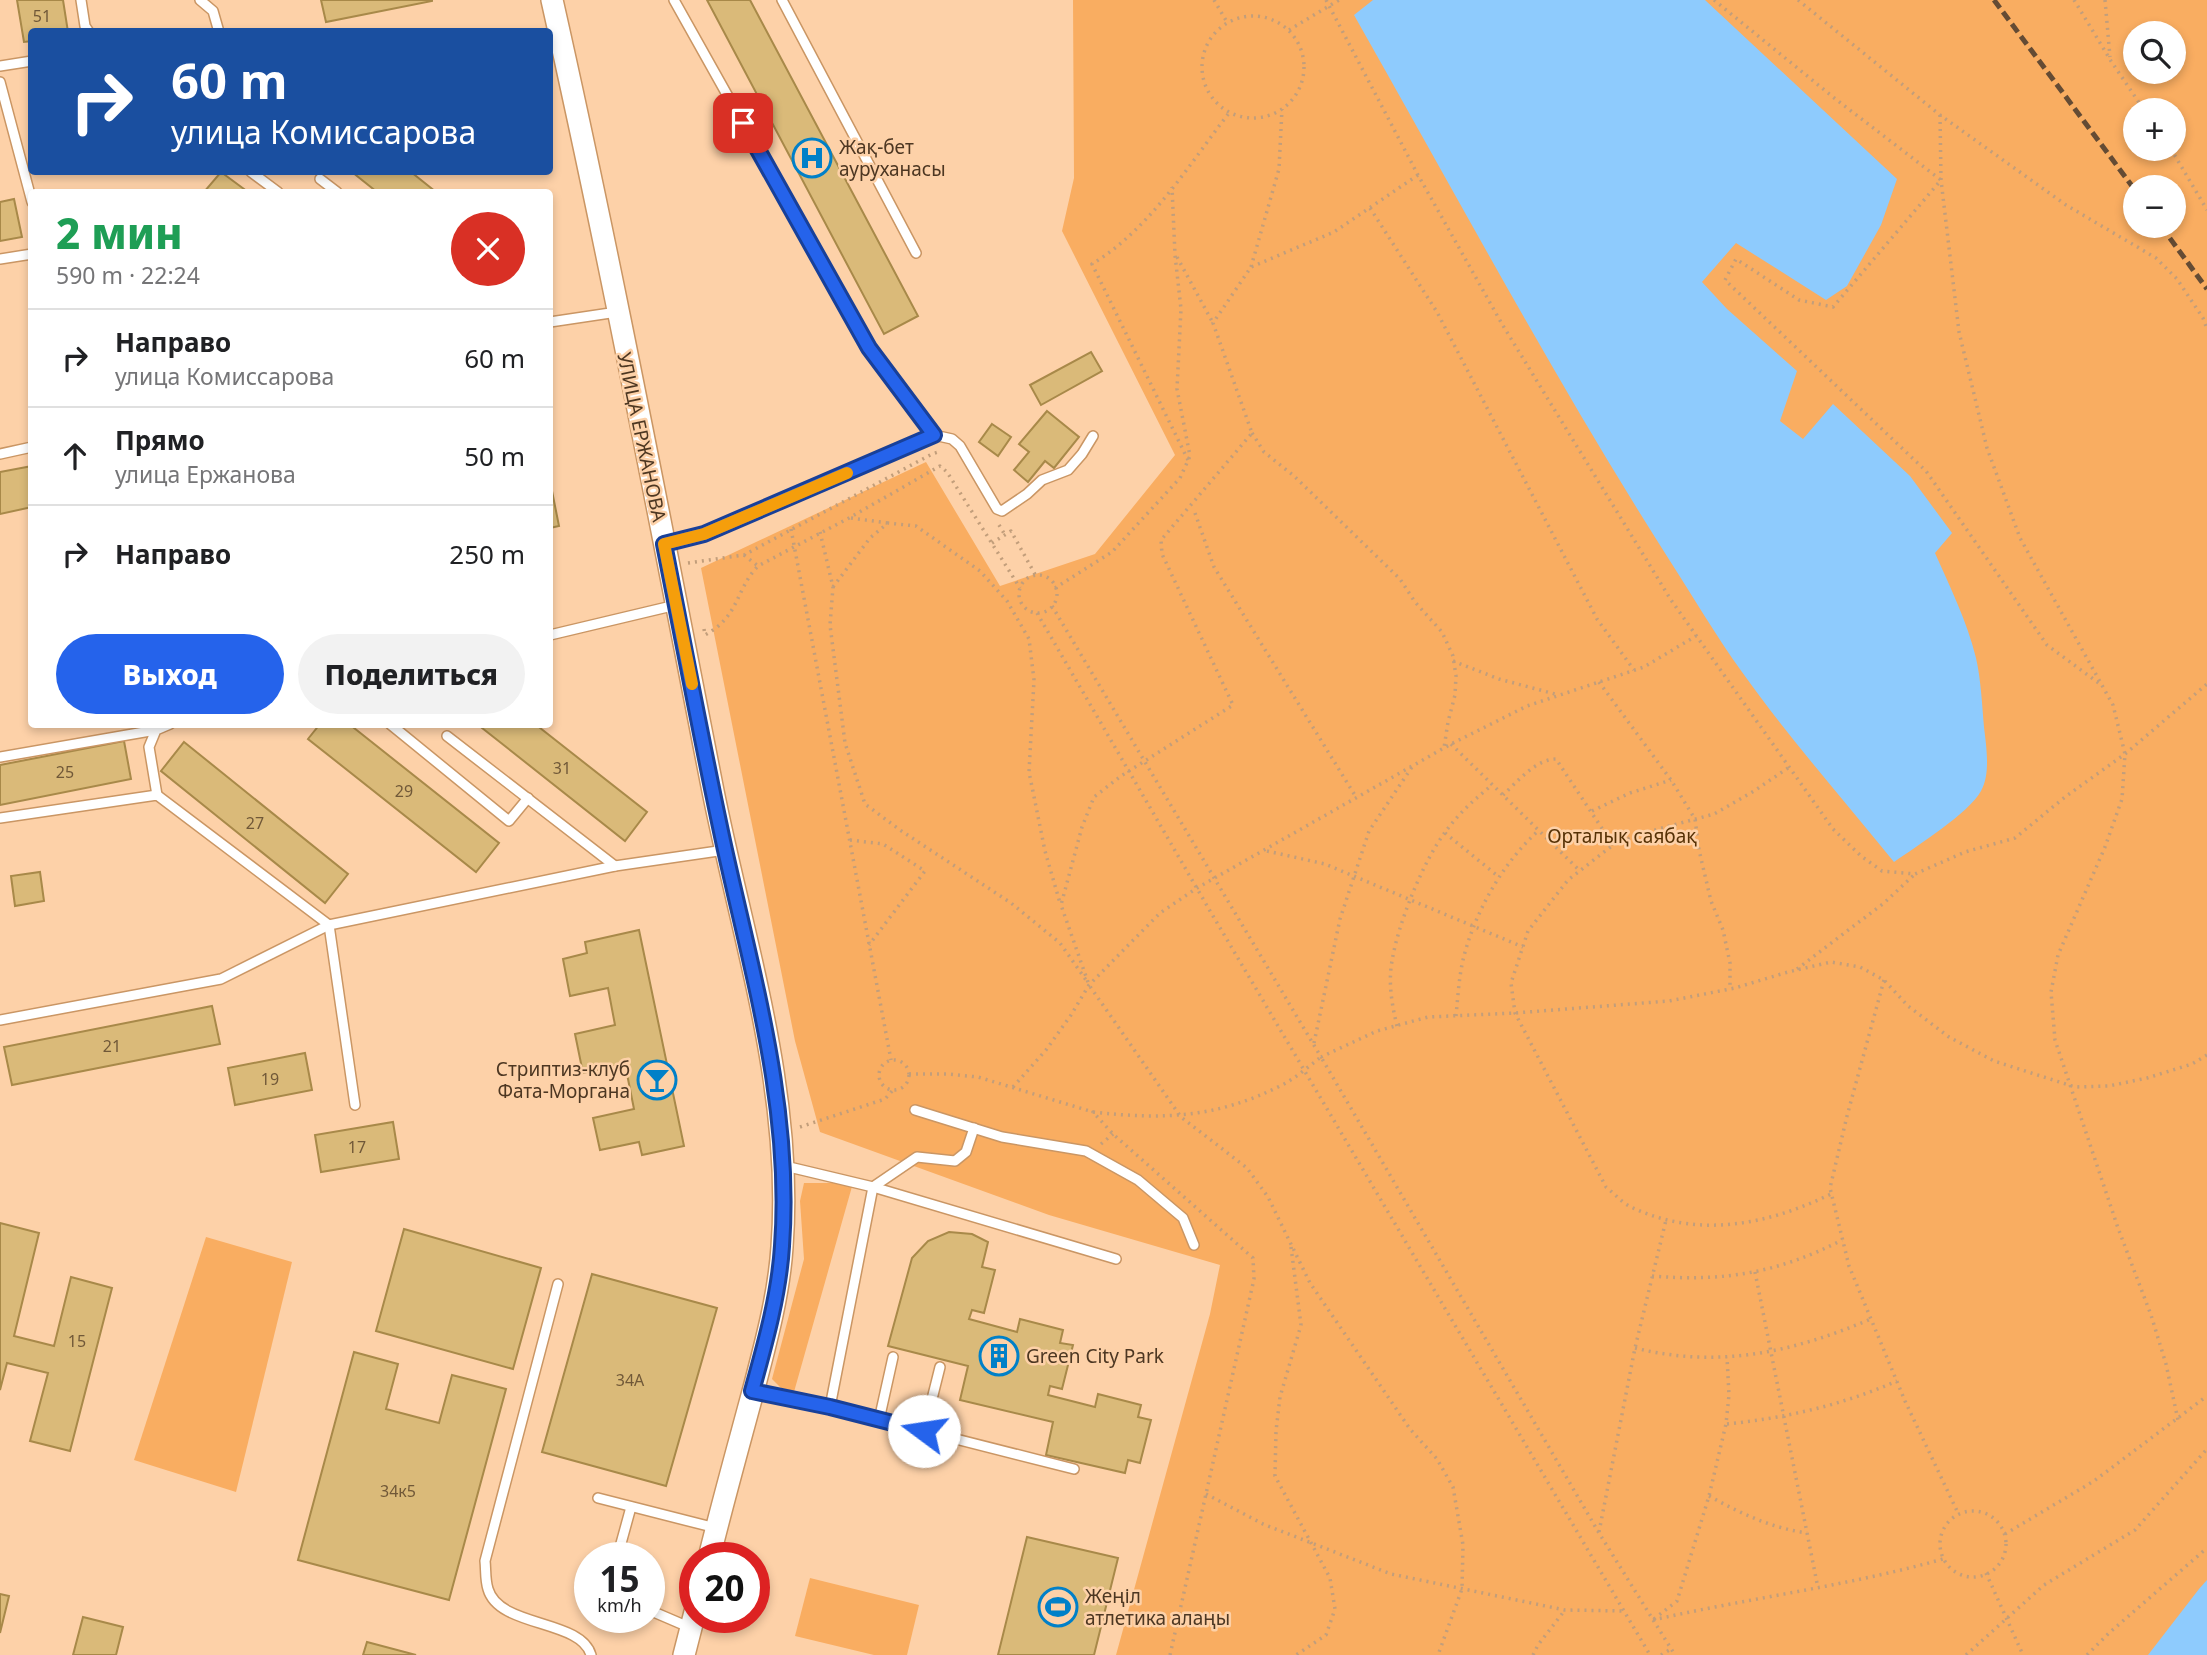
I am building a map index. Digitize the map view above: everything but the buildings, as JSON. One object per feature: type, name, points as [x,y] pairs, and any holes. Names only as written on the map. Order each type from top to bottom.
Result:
[{"type":"street","name":"УЛИЦА ЕРЖАНОВА","points":[[552,0],[584,144],[725,850],[754,971],[780,1120],[783,1166],[782,1247],[775,1299],[713,1542]]},
{"type":"street","points":[[684,1655],[690,1633]]},
{"type":"lane","points":[[81,0],[86,28]]},
{"type":"lane","points":[[200,0],[213,11],[218,28]]},
{"type":"lane","points":[[674,0],[869,348],[934,435]]},
{"type":"lane","points":[[782,0],[916,253]]},
{"type":"lane","points":[[0,66],[28,62]]},
{"type":"lane","points":[[0,82],[29,189]]},
{"type":"lane","points":[[255,175],[274,189]]},
{"type":"lane","points":[[320,179],[333,189]]},
{"type":"lane","points":[[0,259],[28,255]]},
{"type":"lane","points":[[553,322],[617,312]]},
{"type":"lane","points":[[664,544],[704,534],[934,435],[952,439],[960,446],[997,509],[1002,511],[1042,480],[1068,470],[1093,436]]},
{"type":"lane","points":[[0,454],[28,448]]},
{"type":"lane","points":[[553,634],[676,605]]},
{"type":"lane","points":[[0,757],[161,728]]},
{"type":"lane","points":[[395,728],[509,821],[528,798]]},
{"type":"lane","points":[[156,730],[149,747],[157,795],[329,925],[355,1105]]},
{"type":"lane","points":[[447,736],[615,866]]},
{"type":"lane","points":[[0,818],[157,795]]},
{"type":"lane","points":[[0,1020],[221,979],[329,925],[615,866],[725,850]]},
{"type":"lane","points":[[915,1110],[1002,1137],[1086,1151],[1138,1180],[1182,1218],[1194,1245]]},
{"type":"lane","points":[[830,1407],[873,1187],[917,1157],[956,1161],[966,1152],[974,1128]]},
{"type":"lane","points":[[783,1166],[873,1187],[1116,1259]]},
{"type":"lane","points":[[558,1284],[485,1561],[488,1590],[497,1603],[516,1614],[576,1637],[588,1645],[591,1655]]},
{"type":"lane","points":[[879,1420],[893,1357]]},
{"type":"lane","points":[[924,1431],[940,1367]]},
{"type":"lane","points":[[752,1391],[830,1407],[1074,1469]]},
{"type":"lane","points":[[598,1498],[716,1528]]},
{"type":"lane","points":[[621,1542],[631,1507]]},
{"type":"path","points":[[1214,0],[1227,23]]},
{"type":"path","points":[[1326,0],[1418,175],[1502,324],[1671,600],[1833,830],[1882,871],[1915,874]]},
{"type":"path","points":[[1289,30],[1339,0]]},
{"type":"path","points":[[1714,0],[1822,89],[1941,180]]},
{"type":"path","points":[[1798,0],[1940,115],[2066,205],[2156,258],[2177,279],[2203,318],[2207,329]]},
{"type":"path","points":[[2074,0],[2136,98]]},
{"type":"path","points":[[2105,0],[2111,61]]},
{"type":"path","points":[[1259,16],[1289,30],[1304,59],[1304,75],[1299,90],[1282,109],[1261,118],[1244,118],[1229,113],[1216,104],[1207,91],[1202,68],[1206,46],[1215,33],[1237,18],[1259,16]]},
{"type":"path","points":[[1213,323],[1251,267],[1279,169],[1282,109]]},
{"type":"path","points":[[1188,460],[1092,264],[1108,255],[1140,226],[1229,113]]},
{"type":"path","points":[[1940,115],[1941,180],[1959,332],[1987,448],[2020,538],[2113,705],[2125,754],[2122,799],[2105,847],[2058,955],[2051,992],[2055,1040],[2151,1315],[2166,1364],[2178,1420]]},
{"type":"path","points":[[2178,161],[2207,210]]},
{"type":"path","points":[[1251,267],[1334,232],[1418,175]]},
{"type":"path","points":[[1941,180],[1833,307],[1799,300],[1736,259],[1725,280],[1926,471],[2047,645],[2102,686]]},
{"type":"path","points":[[1055,588],[1112,552],[1180,478],[1188,460],[1189,450],[1177,389],[1181,309],[1172,187]]},
{"type":"path","points":[[1370,208],[1437,312],[1597,619],[1634,670]]},
{"type":"path","points":[[1175,255],[1213,323],[1252,433],[1264,452],[1294,476],[1400,579],[1415,602],[1441,632],[1453,661],[1455,695],[1444,748]]},
{"type":"path","points":[[1061,905],[1082,827],[1094,797],[1129,771],[1233,705],[1162,554],[1161,540],[1252,433]]},
{"type":"path","points":[[668,566],[744,555],[932,454],[949,451]]},
{"type":"path","points":[[705,635],[728,617],[738,602],[748,576],[758,566],[940,466],[947,471],[1020,588],[1023,605],[1037,614],[1650,1655]]},
{"type":"path","points":[[1195,513],[1214,567],[1356,797]]},
{"type":"path","points":[[849,518],[916,526],[980,571],[1013,611],[1029,639],[1034,680],[1029,772],[1045,850],[1089,985]]},
{"type":"path","points":[[833,587],[870,538],[888,523]]},
{"type":"path","points":[[999,525],[1005,535]]},
{"type":"path","points":[[791,529],[891,1060]]},
{"type":"path","points":[[992,543],[1012,531],[1036,576]]},
{"type":"path","points":[[820,532],[833,587],[830,625],[845,743],[865,804],[1011,903],[1060,943],[1181,1117],[1247,1168],[1268,1196],[1310,1283],[1409,1429],[1437,1458],[1453,1487],[1463,1545],[1462,1589],[1437,1655]]},
{"type":"path","points":[[744,555],[758,566]]},
{"type":"path","points":[[1020,588],[1028,579],[1036,576],[1045,577],[1055,588],[1057,596],[1052,606],[1037,614]]},
{"type":"path","points":[[1013,611],[1023,605]]},
{"type":"path","points":[[1052,606],[1314,1044],[1598,1533],[1675,1655]]},
{"type":"path","points":[[1013,1087],[1046,1050],[1089,985],[1160,913],[1197,888],[1267,851],[1451,744],[1527,706],[1634,670],[1696,636]]},
{"type":"path","points":[[1453,661],[1499,680],[1558,695]]},
{"type":"path","points":[[1599,682],[1671,780],[1695,818],[1699,850],[1711,901],[1723,930],[1730,963],[1730,989]]},
{"type":"path","points":[[1796,970],[1884,903],[1915,874],[1965,852],[2015,838],[2064,797],[2125,754],[2207,684]]},
{"type":"path","points":[[1451,744],[1580,872]]},
{"type":"path","points":[[1503,795],[1537,765],[1549,759],[1556,759],[1613,845]]},
{"type":"path","points":[[1314,1044],[1340,919],[1369,831],[1413,765]]},
{"type":"path","points":[[1788,768],[1754,792],[1714,814],[1640,834],[1613,845],[1568,880],[1528,931],[1511,983],[1515,1013],[1606,1187],[1629,1206],[1666,1220],[1711,1225],[1761,1221],[1831,1194]]},
{"type":"path","points":[[1592,811],[1630,793],[1671,780]]},
{"type":"path","points":[[1397,1026],[1391,994],[1391,962],[1410,900],[1445,833],[1466,808],[1492,785]]},
{"type":"path","points":[[1456,1016],[1463,957],[1474,926],[1499,877],[1519,848],[1538,831]]},
{"type":"path","points":[[1445,833],[1499,877]]},
{"type":"path","points":[[850,840],[883,844],[925,871],[869,944]]},
{"type":"path","points":[[1267,851],[1325,864],[1523,947]]},
{"type":"path","points":[[909,1074],[978,1077],[1093,1112],[1137,1117],[1181,1117],[1236,1105],[1284,1085],[1321,1057],[1377,1031],[1429,1017],[1670,1001],[1730,989],[1831,962],[1860,967],[1884,980],[1908,1006],[1949,1037],[1994,1061],[2069,1085],[2109,1086],[2135,1081],[2192,1064],[2207,1055]]},
{"type":"path","points":[[1884,980],[1830,1188],[1849,1266],[1897,1381],[1958,1513]]},
{"type":"path","points":[[799,1127],[885,1099],[894,1089],[904,1086],[909,1074],[905,1065],[891,1060],[880,1070],[880,1078],[883,1085],[894,1089]]},
{"type":"path","points":[[1093,1112],[1113,1134],[1253,1258],[1254,1279],[1170,1655]]},
{"type":"path","points":[[1598,1533],[1635,1348],[1666,1220]]},
{"type":"path","points":[[1652,1276],[1687,1278],[1782,1267],[1842,1240]]},
{"type":"path","points":[[1290,1242],[1301,1325],[1280,1397],[1275,1476],[1330,1578],[1335,1609],[1326,1634],[1296,1655]]},
{"type":"path","points":[[1755,1272],[1818,1588]]},
{"type":"path","points":[[1635,1348],[1691,1356],[1727,1357],[1771,1352],[1796,1347],[1871,1319]]},
{"type":"path","points":[[1653,1620],[1677,1601],[1709,1496],[1726,1424],[1729,1395],[1727,1357]]},
{"type":"path","points":[[1726,1424],[1784,1416],[1866,1395],[1897,1381]]},
{"type":"path","points":[[2005,1534],[2094,1481],[2207,1396]]},
{"type":"path","points":[[1966,1655],[2044,1585],[2135,1530],[2207,1449]]},
{"type":"path","points":[[1206,1494],[1263,1524],[1391,1574],[1565,1610],[1624,1611]]},
{"type":"path","points":[[1709,1496],[1784,1530],[1807,1533]]},
{"type":"path","points":[[1958,1513],[1983,1513],[1996,1521],[2005,1534],[2005,1555],[1996,1568],[1980,1577],[1965,1577],[1950,1569],[1943,1559],[1940,1549],[1941,1535],[1947,1522],[1958,1513]]},
{"type":"path","points":[[2087,1655],[2207,1548]]},
{"type":"path","points":[[1653,1620],[1724,1604],[1818,1588],[1943,1559]]},
{"type":"path","points":[[1986,1573],[2023,1655]]},
{"type":"path","points":[[1533,1655],[1565,1610]]},
{"type":"path","points":[[1661,1655],[1671,1648]]},
{"type":"green space","name":"Орталық саябақ","points":[[1073,0],[2207,0],[2207,1655],[1116,1655],[1210,1314],[1220,1265],[1049,1215],[820,1132],[795,1041],[701,568],[926,462],[1000,586],[1095,554],[1175,455],[1062,231],[1074,178]]},
{"type":"green space","points":[[804,1183],[853,1183],[792,1399],[772,1379],[804,1259],[800,1201]]},
{"type":"green space","points":[[206,1237],[292,1262],[236,1492],[134,1460]]},
{"type":"green space","points":[[810,1578],[919,1605],[907,1655],[874,1655],[795,1636]]},
{"type":"water","points":[[1373,0],[1705,0],[1897,179],[1881,225],[1847,286],[1826,300],[1736,243],[1702,282],[1727,309],[1797,371],[1780,421],[1803,439],[1833,404],[1910,476],[1952,533],[1935,553],[1963,617],[1976,658],[1987,751],[1986,776],[1981,791],[1966,809],[1894,862],[1760,697],[1714,631],[1628,494],[1548,359],[1354,15]]},
{"type":"water","points":[[2207,1580],[2207,1655],[2148,1655],[2199,1589]]},
{"type":"railway","points":[[1994,0],[2124,175]]},
{"type":"railway","points":[[2170,238],[2207,289]]},
{"type":"slow traffic","points":[[692,684],[664,544],[704,534],[847,473]]},
{"type":"place","name":"Жақ-бет ауруханасы","points":[[812,158]]},
{"type":"place","name":"Стриптиз-клуб Фата-Моргана","points":[[657,1080]]},
{"type":"place","name":"Green City Park","points":[[999,1356]]},
{"type":"place","name":"Жеңіл атлетика алаңы","points":[[1058,1607]]},
{"type":"route","points":[[743,123],[869,348],[934,435],[704,534],[664,544],[725,850],[754,971],[780,1120],[783,1166],[782,1247],[775,1299],[752,1391],[924,1431]]}]
